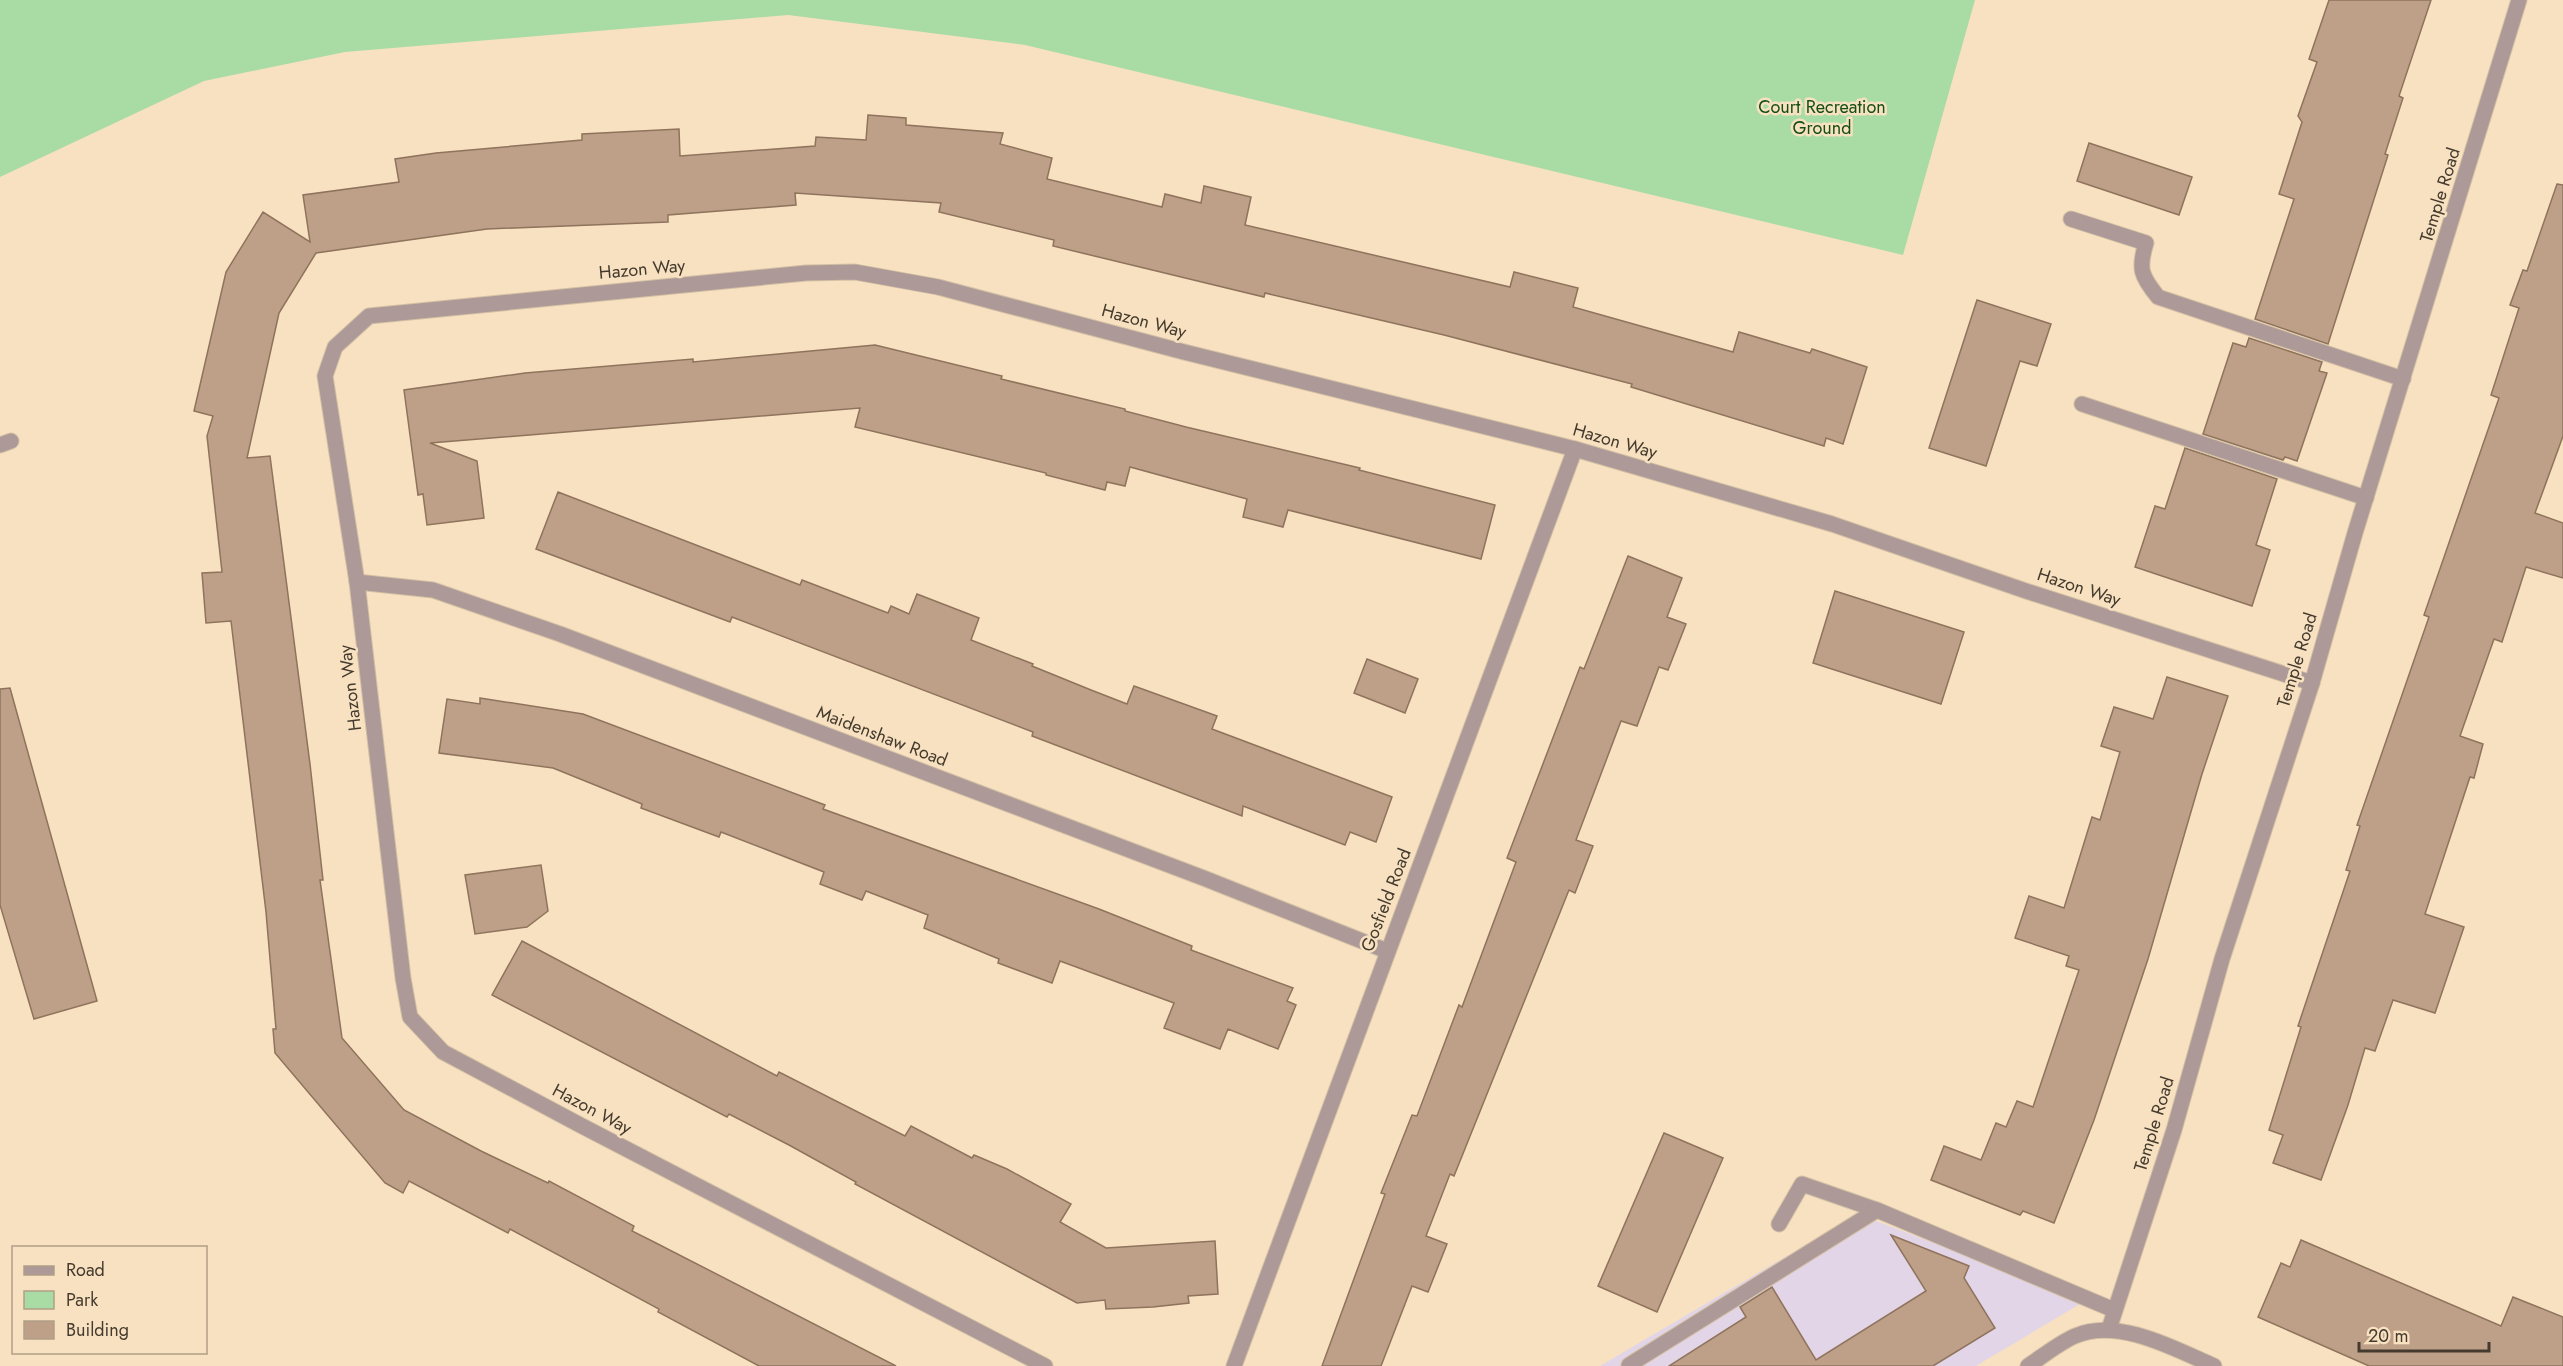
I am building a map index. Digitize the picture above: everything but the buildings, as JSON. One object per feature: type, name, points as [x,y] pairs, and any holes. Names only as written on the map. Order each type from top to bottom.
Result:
[{"type":"street","name":"Temple Road","points":[[2109,1329],[2174,1130],[2222,959],[2312,683],[2366,498],[2519,0]]},
{"type":"street","points":[[2071,219],[2146,243],[2141,261],[2143,278],[2158,297],[2403,379]]},
{"type":"street","name":"Hazon Way","points":[[1045,1366],[443,1052],[410,1017],[403,978],[357,582],[325,376],[335,347],[369,316],[445,306],[806,273],[855,272],[938,287],[1184,352],[1575,449],[1832,524],[2026,591],[2312,683]]},
{"type":"street","points":[[2082,404],[2366,498]]},
{"type":"street","name":"Gosfield Road","points":[[1234,1366],[1575,449]]},
{"type":"street","name":"Maidenshaw Road","points":[[357,582],[433,590],[560,634],[1195,875],[1387,951]]},
{"type":"street","points":[[1779,1224],[1802,1184],[1877,1210],[2114,1310]]},
{"type":"street","points":[[1629,1365],[1877,1210]]},
{"type":"street","points":[[2028,1366],[2076,1335],[2109,1329],[2157,1341],[2214,1366]]},
{"type":"shaded area","points":[[1858,1214],[2085,1301],[1976,1366],[1600,1366]]},
{"type":"green space","name":"Court Recreation Ground","points":[[0,0],[1975,0],[1903,255],[1025,45],[788,15],[345,52],[204,81],[0,177]]}]
